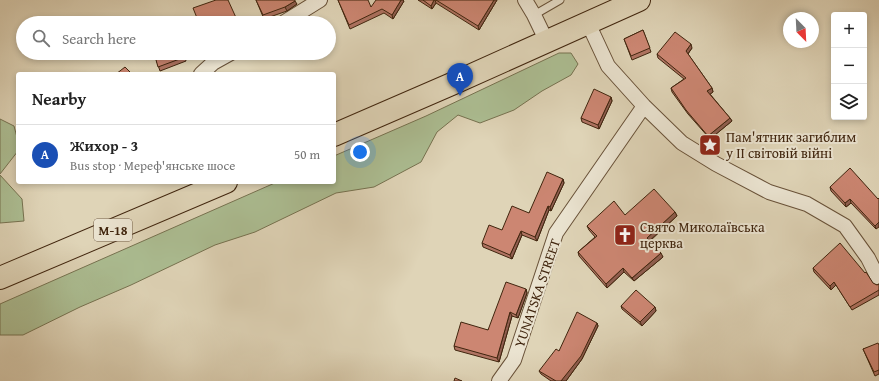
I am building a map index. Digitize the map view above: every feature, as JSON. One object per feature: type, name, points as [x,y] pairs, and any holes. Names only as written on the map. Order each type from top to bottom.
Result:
[{"type":"highway","points":[[336,134],[639,0]]},
{"type":"highway","name":"М-18","points":[[0,278],[214,184]]},
{"type":"street","points":[[294,16],[320,0]]},
{"type":"street","points":[[524,0],[534,15],[547,42]]},
{"type":"street","points":[[588,23],[608,66],[644,106],[682,142],[716,164],[769,192],[807,204],[845,226],[868,258],[879,280]]},
{"type":"street","points":[[203,72],[218,60]]},
{"type":"street","name":"YUNATSKA STREET","points":[[499,381],[514,360],[556,233],[644,106]]},
{"type":"lane","points":[[534,15],[560,0]]},
{"type":"green space","points":[[559,53],[571,53],[578,64],[571,75],[542,91],[514,110],[480,123],[458,115],[437,132],[421,162],[374,187],[336,193],[255,232],[215,245],[23,335],[0,335],[0,304],[272,184],[336,184],[336,155],[426,116]]},
{"type":"green space","points":[[0,119],[14,126],[16,134],[16,154],[0,174]]},
{"type":"green space","points":[[0,175],[22,199],[24,221],[0,223]]},
{"type":"building","points":[[216,0],[228,0],[235,16],[196,16],[193,8]]},
{"type":"building","points":[[256,0],[295,1],[285,7],[263,15]]},
{"type":"building","points":[[338,0],[368,0],[371,7],[376,0],[401,0],[392,15],[382,9],[349,25]]},
{"type":"building","points":[[423,0],[434,0],[431,6]]},
{"type":"building","points":[[436,0],[494,0],[478,26]]},
{"type":"building","points":[[643,30],[650,48],[631,56],[624,39]]},
{"type":"building","points":[[675,32],[691,44],[686,51],[712,88],[707,91],[730,118],[708,136],[686,110],[671,88],[686,78],[657,54]]},
{"type":"building","points":[[156,60],[177,60],[158,67]]},
{"type":"building","points":[[125,67],[130,72],[119,72]]},
{"type":"building","points":[[594,89],[611,97],[598,125],[581,118]]},
{"type":"building","points":[[850,168],[878,199],[879,198],[879,222],[875,226],[850,199],[845,203],[830,187]]},
{"type":"building","points":[[547,172],[563,179],[550,207],[548,206],[535,237],[521,231],[510,255],[482,243],[489,225],[502,230],[512,206],[529,213]]},
{"type":"building","name":"Свято Миколаївська церква","points":[[654,189],[675,212],[647,238],[661,253],[632,278],[623,268],[606,284],[578,252],[597,236],[587,226],[614,201],[625,215]]},
{"type":"building","points":[[840,243],[865,273],[866,272],[873,283],[877,285],[879,284],[879,290],[850,307],[834,282],[830,286],[813,268]]},
{"type":"building","points":[[506,282],[526,289],[516,315],[510,312],[497,358],[454,346],[461,322],[488,330]]},
{"type":"building","points":[[636,290],[655,307],[640,322],[621,306]]},
{"type":"building","points":[[577,312],[597,323],[581,356],[561,381],[556,381],[539,371],[556,349],[559,351]]},
{"type":"building","points":[[878,343],[879,370],[874,372],[863,349]]},
{"type":"building","points":[[455,378],[462,381],[454,381]]},
{"type":"place","name":"Жихор - 3","points":[[460,96]]},
{"type":"place","name":"Пам'ятник загиблим у II світовій війні","points":[[710,145]]},
{"type":"place","name":"Свято Миколаївська церква","points":[[625,235]]}]
